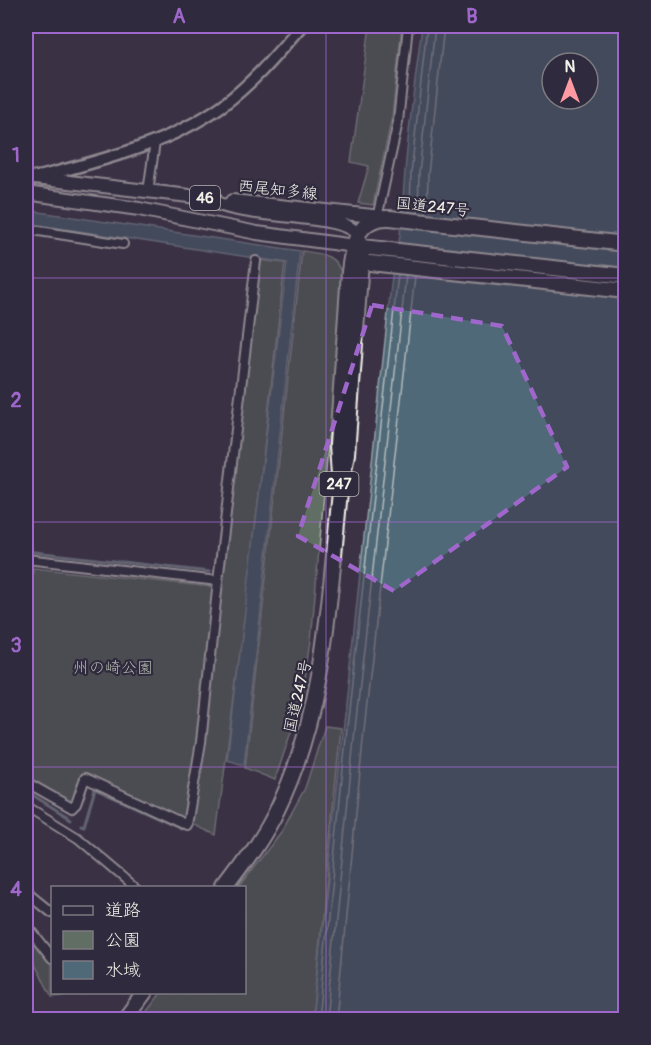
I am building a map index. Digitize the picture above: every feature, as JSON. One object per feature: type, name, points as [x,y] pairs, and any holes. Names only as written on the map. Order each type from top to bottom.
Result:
[{"type":"highway","name":"国道247号","points":[[340,492],[337,445],[357,243],[367,224],[384,215],[626,244]]},
{"type":"highway","name":"国道247号","points":[[226,886],[278,810],[306,735],[319,681],[340,492],[347,454],[361,262],[357,243]]},
{"type":"highway","points":[[357,243],[387,250],[626,276]]},
{"type":"highway","points":[[361,262],[626,291]]},
{"type":"highway","points":[[124,1020],[144,994]]},
{"type":"main road","name":"西尾知多線","points":[[31,177],[148,192],[384,215]]},
{"type":"main road","name":"46","points":[[26,193],[140,209],[257,234],[357,243]]},
{"type":"main road","name":"46","points":[[207,198],[215,204],[251,212],[343,224],[357,243]]},
{"type":"street","points":[[31,177],[113,158],[155,142],[223,105],[268,65],[301,26]]},
{"type":"street","points":[[384,215],[398,122],[408,26]]},
{"type":"street","points":[[148,192],[155,142]]},
{"type":"street","points":[[26,229],[123,244]]},
{"type":"street","points":[[26,782],[72,808],[76,804],[85,778],[187,825],[201,742],[256,261]]},
{"type":"street","points":[[26,559],[218,580]]},
{"type":"street","points":[[26,806],[78,838],[135,886]]},
{"type":"street","points":[[26,892],[51,912]]},
{"type":"street","points":[[26,925],[51,957]]},
{"type":"highlighted area","points":[[372,305],[502,326],[567,467],[394,591],[298,536]]},
{"type":"green space","points":[[370,26],[402,26],[392,117],[373,205],[358,203],[369,166],[351,162]]},
{"type":"green space","points":[[302,251],[322,254],[332,259],[343,277],[311,641],[302,699],[275,780],[245,768]]},
{"type":"green space","name":"州の崎公園","points":[[258,260],[285,263],[248,592],[216,835],[82,774],[74,800],[67,803],[26,779],[26,649],[33,568],[222,588]]},
{"type":"green space","points":[[325,726],[341,728],[312,1019],[140,1020],[160,994],[246,994],[246,886],[240,886],[281,832],[305,788]]},
{"type":"green space","points":[[26,932],[51,963],[51,994],[90,994],[52,997],[26,947]]},
{"type":"water","points":[[422,26],[625,26],[625,1019],[312,1020],[392,276],[400,237],[408,135]]},
{"type":"water","points":[[26,210],[300,251],[244,765],[227,760],[287,263],[26,223]]},
{"type":"waterway","points":[[26,551],[210,572]]},
{"type":"waterway","points":[[81,825],[84,826],[95,789],[183,829]]},
{"type":"waterway","points":[[26,791],[71,819]]}]
